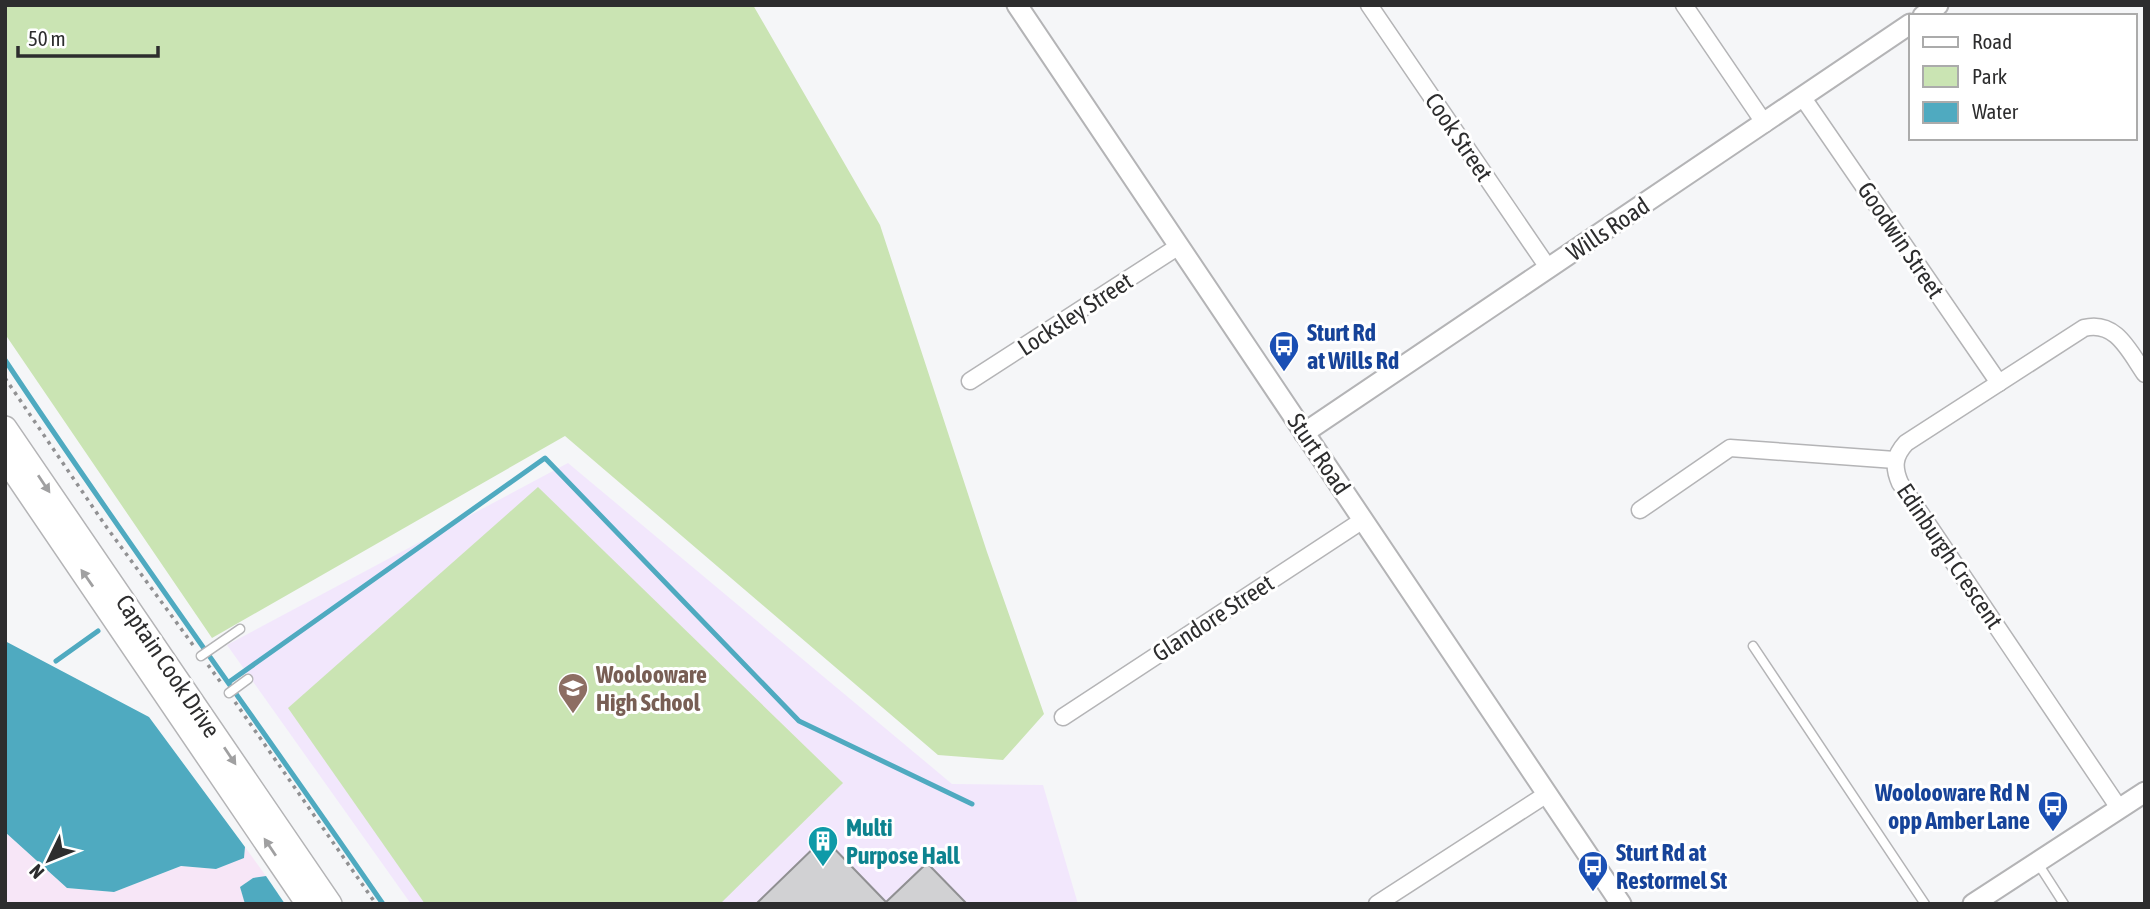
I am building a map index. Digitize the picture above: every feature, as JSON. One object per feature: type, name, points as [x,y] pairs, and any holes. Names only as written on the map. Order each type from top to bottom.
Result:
[{"type":"main road","name":"Captain Cook Drive","points":[[5,428],[330,904]]},
{"type":"main road","name":"Captain Cook Drive","points":[[5,458],[309,904]]},
{"type":"street","name":"Sturt Road","points":[[1017,5],[1621,904]]},
{"type":"street","name":"Cook Street","points":[[1369,5],[1549,269]]},
{"type":"street","points":[[1684,5],[1765,124]]},
{"type":"street","name":"Wills Road","points":[[1304,433],[1909,25]]},
{"type":"street","name":"Goodwin Street","points":[[1803,98],[1998,383]]},
{"type":"street","name":"Locksley Street","points":[[970,381],[1179,246]]},
{"type":"street","name":"Edinburgh Crescent","points":[[2119,808],[1900,483],[1895,471],[1895,460],[1906,443],[2084,327],[2097,325],[2120,337],[2145,374]]},
{"type":"street","points":[[1640,510],[1730,448],[1895,460]]},
{"type":"street","name":"Glandore Street","points":[[1063,717],[1363,520]]},
{"type":"street","points":[[1973,904],[2145,792]]},
{"type":"street","points":[[1377,904],[1547,794]]},
{"type":"lane","points":[[202,655],[240,629]]},
{"type":"lane","points":[[1753,646],[1925,904]]},
{"type":"lane","points":[[229,693],[248,679]]},
{"type":"lane","points":[[2037,862],[2064,904]]},
{"type":"path","points":[[5,378],[105,525],[202,655],[376,904]]},
{"type":"shaded area","name":"Woolooware High School","points":[[568,463],[952,784],[1043,785],[1078,904],[411,904],[227,645]]},
{"type":"shaded area","points":[[5,832],[67,888],[114,892],[181,866],[216,869],[244,857],[245,847],[266,876],[253,878],[240,887],[245,904],[5,904]]},
{"type":"green space","points":[[5,5],[753,5],[880,225],[987,552],[1044,714],[1003,760],[938,755],[565,436],[212,638],[5,334]]},
{"type":"green space","name":"Woolooware High School","points":[[538,487],[843,783],[720,904],[425,904],[288,708]]},
{"type":"water","points":[[5,641],[149,717],[245,847],[244,858],[216,869],[181,866],[114,892],[67,888],[5,832]]},
{"type":"water","points":[[266,876],[285,904],[245,904],[240,887],[253,878]]},
{"type":"building","name":"Multi Purpose Hall","points":[[824,838],[886,902],[927,863],[967,904],[756,904]]},
{"type":"waterway","points":[[5,360],[383,904]]},
{"type":"waterway","points":[[229,682],[545,458],[799,721],[972,804]]},
{"type":"waterway","points":[[56,661],[98,631]]},
{"type":"place","name":"Sturt Rd at Wills Rd","points":[[1284,373]]},
{"type":"place","name":"Woolooware High School","points":[[573,715]]},
{"type":"place","name":"Woolooware Rd N opp Amber Lane","points":[[2053,833]]},
{"type":"place","name":"Multi Purpose Hall","points":[[823,868]]},
{"type":"place","name":"Sturt Rd at Restormel St","points":[[1593,893]]}]
